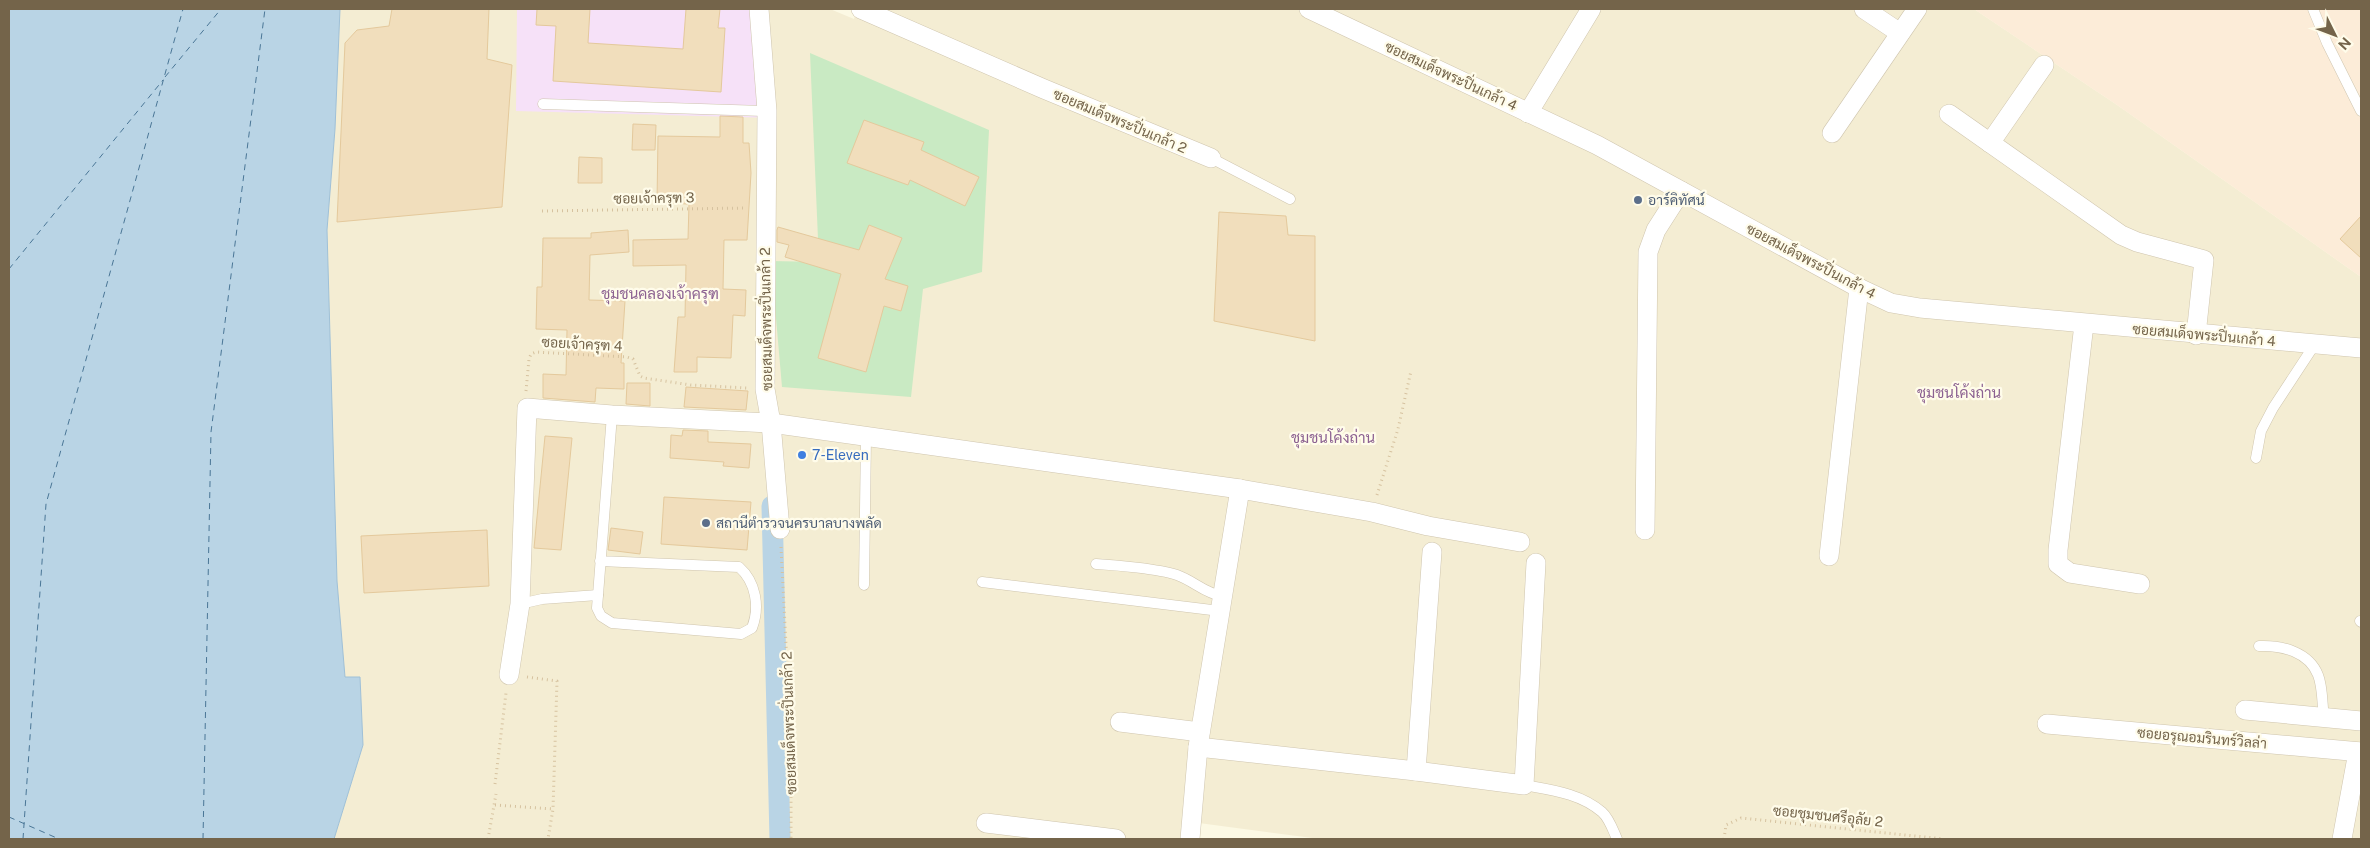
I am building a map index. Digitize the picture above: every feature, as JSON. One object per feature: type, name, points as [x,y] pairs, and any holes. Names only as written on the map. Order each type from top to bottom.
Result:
[{"type":"street","name":"ซอยสมเด็จพระปิ่นเกล้า 2","points":[[759,9],[767,111],[765,389],[771,423],[780,529]]},
{"type":"street","name":"ซอยสมเด็จพระปิ่นเกล้า 2","points":[[864,9],[1044,89],[1211,158]]},
{"type":"street","name":"ซอยสมเด็จพระปิ่นเกล้า 4","points":[[1309,9],[1597,145],[1859,288],[1891,303],[1920,308],[2196,335],[2361,348]]},
{"type":"street","points":[[1528,113],[1591,9]]},
{"type":"street","points":[[1864,9],[1900,33]]},
{"type":"street","points":[[1832,133],[1916,9]]},
{"type":"street","points":[[1990,143],[2044,65]]},
{"type":"street","points":[[1949,114],[2121,235],[2137,242],[2204,260],[2196,335]]},
{"type":"street","points":[[1645,530],[1648,252],[1656,230],[1681,191]]},
{"type":"street","points":[[1830,556],[1859,288]]},
{"type":"street","points":[[2084,324],[2058,550],[2058,564],[2070,573],[2140,584]]},
{"type":"street","points":[[508,675],[520,604],[527,408],[612,415],[771,423],[1240,489],[1372,512],[1428,526],[1520,542]]},
{"type":"street","points":[[1190,839],[1199,740],[1240,489]]},
{"type":"street","points":[[1416,771],[1432,552]]},
{"type":"street","points":[[1120,722],[1199,740],[1524,785],[1536,563]]},
{"type":"street","points":[[2245,710],[2361,721]]},
{"type":"street","name":"ซอยอรุณอมรินทร์วิลล่า","points":[[2047,724],[2359,752],[2342,839]]},
{"type":"street","points":[[986,823],[1116,839]]},
{"type":"lane","points":[[2313,9],[2327,43],[2361,110]]},
{"type":"lane","points":[[543,104],[767,111]]},
{"type":"lane","points":[[1211,158],[1290,199]]},
{"type":"lane","points":[[2256,458],[2261,431],[2273,408],[2315,344]]},
{"type":"lane","points":[[600,561],[739,567],[747,574],[752,584],[757,614],[752,628],[740,634],[612,622],[601,616],[596,608],[612,415]]},
{"type":"lane","points":[[864,585],[866,436]]},
{"type":"lane","points":[[1096,564],[1175,574],[1190,580],[1221,603]]},
{"type":"lane","points":[[982,582],[1221,603]]},
{"type":"lane","points":[[520,604],[542,599],[598,595]]},
{"type":"lane","points":[[2259,646],[2273,646],[2296,652],[2312,665],[2319,676],[2324,718]]},
{"type":"lane","points":[[1524,785],[1561,791],[1583,799],[1603,812],[1616,839]]},
{"type":"path","name":"ซอยเจ้าครุฑ 3","points":[[542,211],[765,208]]},
{"type":"path","name":"ซอยเจ้าครุฑ 4","points":[[527,408],[525,404],[529,359],[531,354],[536,352],[627,357],[632,359],[640,376],[644,378],[691,385],[765,389]]},
{"type":"path","points":[[1372,512],[1398,429],[1411,371]]},
{"type":"path","name":"ซอยสมเด็จพระปิ่นเกล้า 2","points":[[780,529],[791,743],[791,839]]},
{"type":"path","points":[[495,784],[508,675],[557,681],[553,809],[548,839]]},
{"type":"path","points":[[488,839],[496,794]]},
{"type":"path","points":[[495,805],[553,809]]},
{"type":"path","name":"ซอยชุมชนศรีอุลัย 2","points":[[1724,839],[1726,825],[1741,818],[1944,839]]},
{"type":"shaded area","points":[[340,9],[517,9],[517,111],[768,9],[830,9],[854,19],[857,9],[1974,9],[2120,107],[2361,277],[2361,839],[1320,839],[1199,823],[1197,839],[334,839],[363,745],[360,677],[345,678],[337,581],[330,412],[327,230],[335,129]]},
{"type":"shaded area","points":[[517,9],[768,9],[774,118],[516,111]]},
{"type":"shaded area","points":[[1974,9],[2361,9],[2361,277],[2120,107]]},
{"type":"green space","points":[[810,53],[989,130],[982,272],[923,289],[911,397],[782,387],[771,261],[819,262]]},
{"type":"water","points":[[9,9],[340,9],[335,129],[327,230],[337,581],[345,677],[360,677],[363,745],[334,839],[9,839]]},
{"type":"building","points":[[392,9],[489,9],[487,59],[512,65],[502,207],[337,222],[345,43],[357,30],[389,26]]},
{"type":"building","points":[[537,9],[590,9],[588,43],[683,49],[686,9],[720,9],[718,28],[725,28],[721,92],[553,81],[556,26],[536,25]]},
{"type":"building","points":[[720,116],[743,117],[743,143],[749,143],[751,173],[747,240],[724,240],[723,289],[746,290],[745,316],[733,315],[731,358],[697,357],[697,372],[674,372],[678,317],[685,317],[686,265],[633,266],[633,240],[688,239],[689,204],[657,203],[658,136],[720,137]]},
{"type":"building","points":[[864,120],[924,142],[921,150],[979,177],[965,206],[910,180],[908,185],[847,163]]},
{"type":"building","points":[[633,124],[656,125],[655,150],[632,150]]},
{"type":"building","points":[[579,157],[602,158],[602,183],[578,183]]},
{"type":"building","points":[[1219,212],[1286,216],[1288,235],[1315,236],[1315,341],[1214,321]]},
{"type":"building","points":[[2361,216],[2361,258],[2340,239]]},
{"type":"building","points":[[869,225],[902,238],[885,279],[908,286],[901,311],[884,306],[866,372],[818,358],[841,274],[785,257],[789,245],[777,242],[777,230],[778,227],[859,250]]},
{"type":"building","points":[[628,230],[629,252],[590,255],[589,300],[625,301],[621,363],[624,363],[624,389],[596,388],[595,402],[543,398],[543,374],[566,375],[567,330],[536,329],[537,287],[542,287],[543,238],[591,238],[591,233]]},
{"type":"building","points":[[627,383],[650,383],[650,406],[626,404]]},
{"type":"building","points":[[686,387],[748,391],[746,410],[684,407]]},
{"type":"building","points":[[683,430],[708,431],[708,442],[751,444],[749,468],[723,466],[724,462],[670,458],[671,435],[682,436]]},
{"type":"building","points":[[545,436],[572,438],[561,550],[534,548]]},
{"type":"building","name":"สถานีตำรวจนครบาลบางพลัด","points":[[664,497],[751,502],[747,550],[661,544]]},
{"type":"building","points":[[611,528],[643,532],[640,554],[608,550]]},
{"type":"building","points":[[487,530],[489,586],[364,593],[361,536]]},
{"type":"waterway","points":[[772,506],[780,839]]},
{"type":"ferry route","points":[[23,839],[46,504],[183,9]]},
{"type":"ferry route","points":[[165,77],[221,9]]},
{"type":"ferry route","points":[[203,839],[211,432],[265,9]]},
{"type":"ferry route","points":[[9,269],[163,80]]},
{"type":"ferry route","points":[[9,817],[59,839]]},
{"type":"place","name":"อาร์คิทัศน์","points":[[1638,200]]},
{"type":"place","name":"7-Eleven","points":[[802,455]]},
{"type":"place","name":"สถานีตำรวจนครบาลบางพลัด","points":[[706,523]]},
{"type":"district","name":"ชุมชนคลองเจ้าครุฑ","points":[[660,293]]},
{"type":"district","name":"ชุมชนโค้งถ่าน","points":[[1959,392]]},
{"type":"district","name":"ชุมชนโค้งถ่าน","points":[[1333,437]]}]
